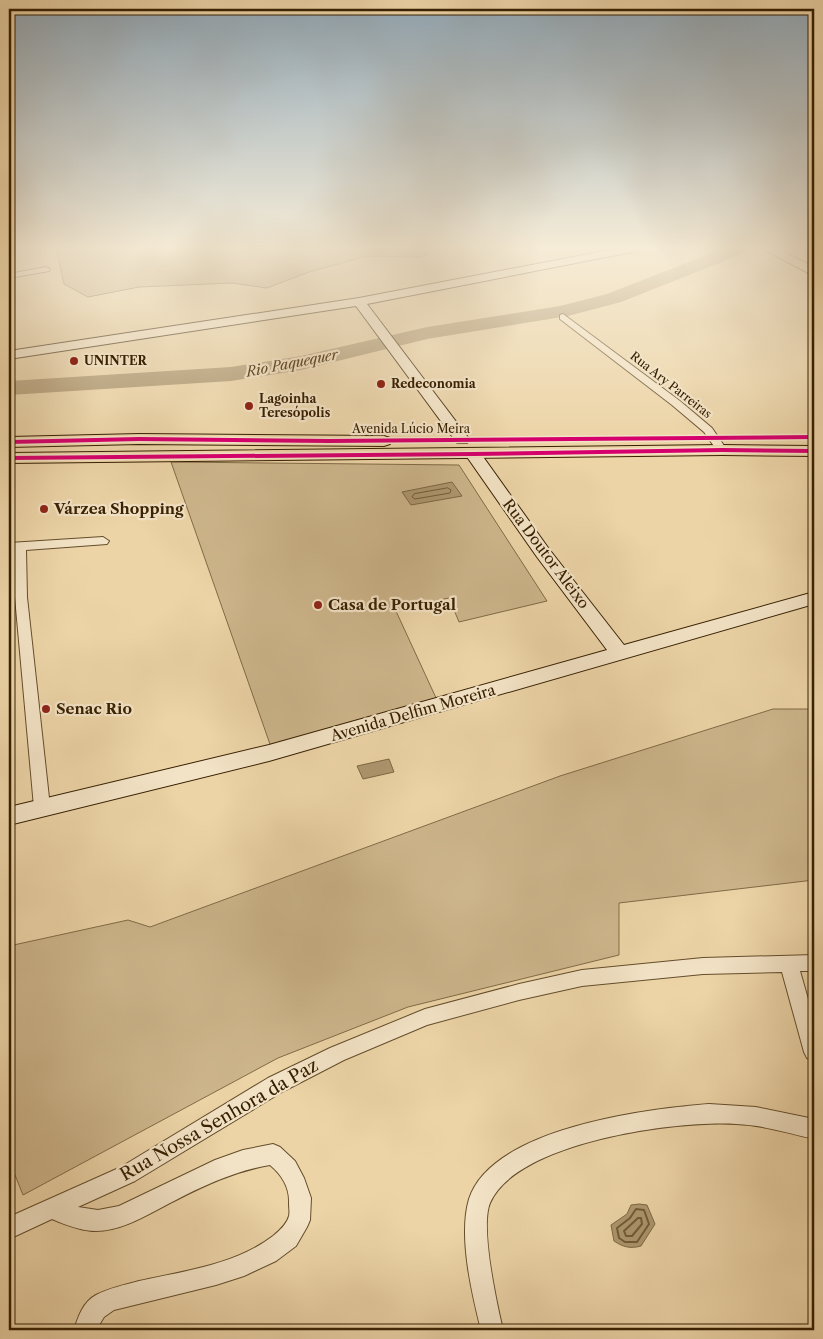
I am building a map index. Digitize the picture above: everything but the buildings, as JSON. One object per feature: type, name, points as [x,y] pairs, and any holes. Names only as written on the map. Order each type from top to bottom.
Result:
[{"type":"main road","points":[[9,355],[303,310]]},
{"type":"main road","points":[[365,310],[462,440]]},
{"type":"main road","name":"Avenida Lúcio Meira","points":[[9,456],[473,454],[719,444],[814,437]]},
{"type":"main road","name":"Avenida Lúcio Meira","points":[[9,456],[139,439],[462,440],[719,444],[814,451]]},
{"type":"main road","name":"Rua Doutor Aleixo","points":[[473,454],[543,553],[620,654]]},
{"type":"main road","name":"Avenida Delfim Moreira","points":[[9,816],[270,753],[814,598]]},
{"type":"street","name":"Rua Ary Parreiras","points":[[563,317],[676,403],[719,444]]},
{"type":"street","points":[[42,807],[21,597],[14,547],[102,541]]},
{"type":"street","name":"Rua Nossa Senhora da Paz","points":[[9,1228],[128,1174],[274,1085],[337,1054],[425,1017],[510,994],[582,978],[703,966],[814,963]]},
{"type":"street","points":[[789,964],[814,1052]]},
{"type":"street","points":[[492,1330],[481,1267],[476,1217],[480,1198],[491,1180],[504,1169],[527,1156],[572,1136],[636,1121],[688,1115],[735,1114],[772,1118],[814,1129]]},
{"type":"street","points":[[52,1209],[87,1220],[102,1221],[125,1214],[221,1168],[264,1155],[273,1154],[286,1163],[296,1180],[301,1203],[300,1218],[294,1232],[280,1247],[234,1268],[116,1298],[98,1307],[87,1323],[85,1330]]},
{"type":"shaded area","name":"Casa de Portugal","points":[[171,462],[459,465],[547,601],[459,622],[449,598],[395,609],[437,700],[271,747]]},
{"type":"shaded area","points":[[773,709],[814,709],[814,880],[619,903],[619,955],[408,1007],[278,1058],[23,1195],[9,1160],[9,946],[128,920],[150,927],[560,776]]},
{"type":"water","points":[[452,482],[462,496],[411,505],[402,492]]},
{"type":"water","points":[[389,759],[394,772],[363,779],[357,766]]},
{"type":"water","points":[[631,1205],[647,1205],[655,1224],[641,1246],[627,1247],[620,1245],[614,1241],[611,1225],[627,1214]]},
{"type":"waterway","name":"Rio Paquequer","points":[[9,388],[231,374],[301,363],[427,333],[567,310]]},
{"type":"cycle path","points":[[9,442],[139,439],[329,441],[814,437]]},
{"type":"cycle path","points":[[9,458],[722,450],[814,451]]},
{"type":"place","name":"UNINTER","points":[[74,361]]},
{"type":"place","name":"Redeconomia","points":[[381,384]]},
{"type":"place","name":"Lagoinha Teresópolis","points":[[249,406]]},
{"type":"place","name":"Várzea Shopping","points":[[44,509]]},
{"type":"place","name":"Casa de Portugal","points":[[318,605]]},
{"type":"place","name":"Senac Rio","points":[[46,709]]}]
